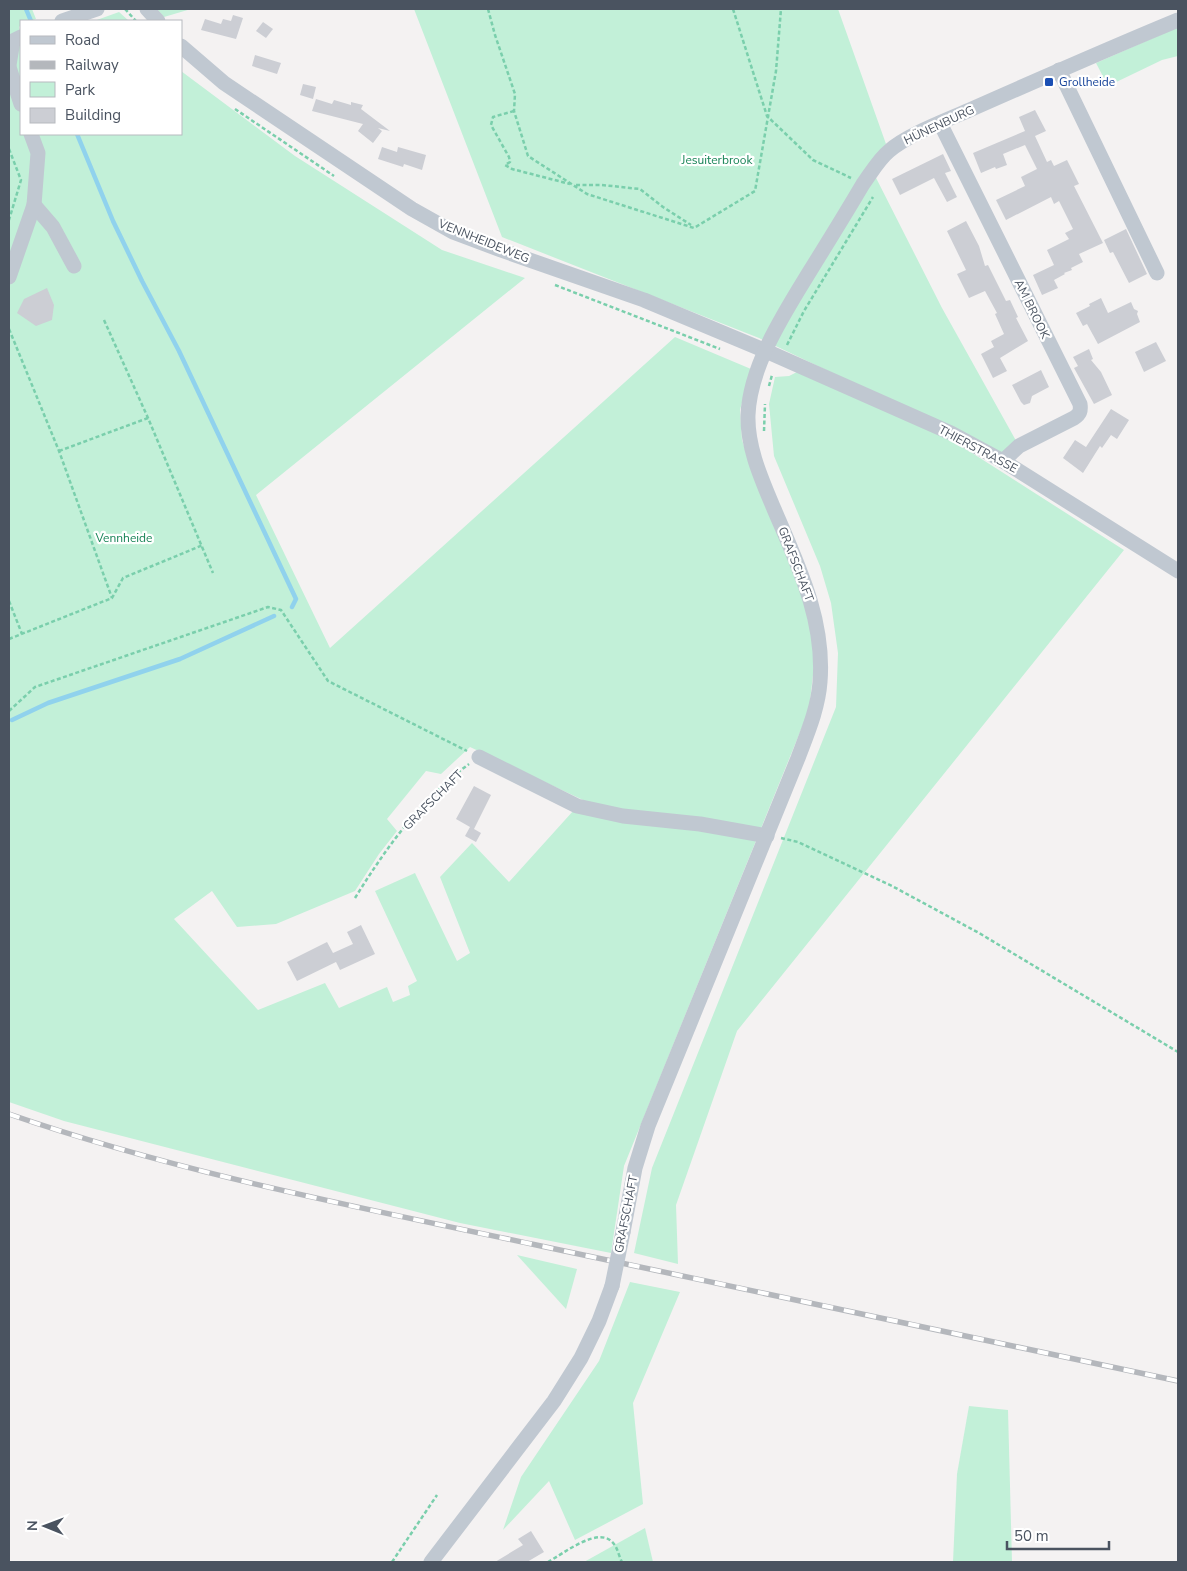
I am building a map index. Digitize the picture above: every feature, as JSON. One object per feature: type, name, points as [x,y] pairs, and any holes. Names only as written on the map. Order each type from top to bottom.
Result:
[{"type":"street","points":[[65,20],[97,9]]},
{"type":"street","points":[[147,9],[157,20]]},
{"type":"street","name":"HÜNENBURG","points":[[766,351],[784,314],[863,184],[872,170],[889,151],[904,141],[940,123],[1058,70],[1178,20]]},
{"type":"street","points":[[20,38],[13,41],[9,66],[20,101]]},
{"type":"street","name":"VENNHEIDEWEG","points":[[182,47],[224,83],[412,209],[453,232],[644,300],[766,351]]},
{"type":"street","points":[[1058,70],[1157,273]]},
{"type":"street","name":"AM BROOK","points":[[940,123],[1080,404],[1081,410],[1079,415],[1019,446],[1003,461]]},
{"type":"street","points":[[9,277],[34,204],[38,153],[31,135]]},
{"type":"street","points":[[34,204],[53,227],[74,266]]},
{"type":"street","name":"THIERSTRASSE","points":[[766,351],[951,434],[1003,461],[1178,571]]},
{"type":"street","name":"GRAFSCHAFT","points":[[431,1562],[554,1401],[581,1358],[599,1321],[612,1286],[635,1168],[648,1126],[767,836],[814,714],[820,684],[821,656],[816,619],[805,581],[762,481],[750,439],[748,415],[751,393],[766,351]]},
{"type":"street","points":[[479,757],[578,806],[623,816],[700,824],[767,836]]},
{"type":"path","points":[[125,9],[135,20]]},
{"type":"path","points":[[488,9],[515,94],[514,111],[528,156],[587,194],[694,228],[755,191],[776,71],[781,9]]},
{"type":"path","points":[[732,9],[767,116],[813,160],[863,184]]},
{"type":"path","points":[[514,111],[493,118],[491,125],[509,157],[510,162],[505,165],[512,169],[574,185],[602,185],[640,189],[663,208],[694,228]]},
{"type":"path","points":[[9,149],[21,180],[9,220]]},
{"type":"path","points":[[104,320],[203,545],[213,573]]},
{"type":"path","points":[[9,329],[59,451],[112,598]]},
{"type":"path","points":[[59,451],[148,418]]},
{"type":"path","points":[[9,639],[112,598],[123,578],[203,545]]},
{"type":"path","points":[[9,601],[22,634]]},
{"type":"path","points":[[9,711],[35,687],[268,607],[281,610],[328,681],[479,757]]},
{"type":"path","name":"GRAFSCHAFT","points":[[355,898],[381,856],[414,815],[454,775],[479,757]]},
{"type":"path","points":[[794,840],[901,890],[979,933],[1178,1052]]},
{"type":"path","points":[[392,1562],[437,1495]]},
{"type":"path","points":[[548,1562],[591,1537],[605,1537],[614,1543],[622,1562]]},
{"type":"green space","name":"Vennheide","points":[[9,9],[32,9],[36,19],[20,20],[19,27],[20,135],[182,135],[182,72],[295,156],[442,250],[525,278],[256,495],[330,648],[675,337],[751,369],[740,410],[742,440],[753,473],[799,582],[810,619],[815,657],[809,710],[624,1166],[611,1253],[460,1223],[64,1121],[9,1102]],"holes":[[[470,747],[583,800],[509,882],[472,843],[440,877],[470,953],[457,961],[415,873],[375,891],[417,981],[408,986],[410,995],[393,1002],[387,987],[339,1008],[325,983],[258,1010],[174,919],[212,891],[237,927],[276,924],[355,891],[379,854],[397,831],[387,819],[426,771],[441,774]]]},
{"type":"green space","points":[[157,9],[191,9],[164,17]]},
{"type":"green space","name":"Jesuiterbrook","points":[[414,9],[838,9],[886,144],[869,164],[942,308],[1019,446],[1007,456],[759,338],[502,237]]},
{"type":"green space","points":[[119,12],[128,20],[97,20]]},
{"type":"green space","points":[[1178,27],[1178,56],[1162,60],[1108,86],[1096,63]]},
{"type":"green space","points":[[799,371],[947,437],[1124,550],[737,1031],[676,1205],[678,1264],[634,1253],[652,1168],[836,707],[838,653],[831,603],[820,566],[774,456],[769,404],[775,377],[789,376]]},
{"type":"green space","points":[[517,1255],[577,1269],[566,1309]]},
{"type":"green space","points":[[630,1282],[680,1292],[633,1403],[643,1504],[575,1540],[549,1481],[503,1530],[521,1477],[599,1361]]},
{"type":"green space","points":[[969,1406],[1008,1410],[1012,1562],[953,1562],[957,1474]]},
{"type":"green space","points":[[645,1528],[653,1562],[584,1562]]},
{"type":"building","points":[[233,15],[243,18],[236,39],[201,30],[205,19],[221,24],[223,19],[231,21]]},
{"type":"building","points":[[263,22],[273,29],[266,38],[256,31]]},
{"type":"building","points":[[255,55],[281,63],[277,74],[252,66]]},
{"type":"building","points":[[303,84],[316,87],[313,99],[300,95]]},
{"type":"building","points":[[316,99],[332,104],[334,100],[351,105],[351,102],[363,105],[361,109],[390,131],[378,128],[382,131],[373,143],[358,131],[363,124],[312,111]]},
{"type":"building","points":[[1035,110],[1046,131],[1035,136],[1047,162],[1051,160],[1054,166],[1067,160],[1079,184],[1074,186],[1103,243],[1079,254],[1083,262],[1054,280],[1058,288],[1042,295],[1033,275],[1054,265],[1047,250],[1069,239],[1065,233],[1073,229],[1059,201],[1054,204],[1051,197],[1006,220],[996,200],[1025,186],[1021,177],[1037,169],[1025,145],[1003,154],[1007,165],[996,169],[995,167],[981,173],[973,153],[1025,131],[1019,117]]},
{"type":"building","points":[[382,147],[397,152],[398,147],[426,155],[422,170],[404,164],[403,167],[378,159]]},
{"type":"building","points":[[943,154],[951,171],[945,173],[957,197],[947,202],[934,178],[900,195],[892,179]]},
{"type":"building","points":[[966,221],[979,246],[985,266],[988,265],[1006,301],[1010,300],[1018,317],[1016,318],[1028,341],[1000,358],[1007,371],[993,378],[981,354],[994,347],[991,341],[1004,334],[995,314],[997,313],[985,291],[969,298],[957,274],[966,270],[947,231]]},
{"type":"building","points":[[1126,229],[1147,274],[1129,283],[1113,252],[1110,253],[1104,240]]},
{"type":"building","points":[[47,288],[54,305],[52,320],[36,326],[17,313],[24,299]]},
{"type":"building","points":[[1101,298],[1108,313],[1131,302],[1134,309],[1138,311],[1137,314],[1140,322],[1098,344],[1087,324],[1083,326],[1076,313]]},
{"type":"building","points":[[1156,342],[1166,361],[1144,372],[1135,352]]},
{"type":"building","points":[[1089,349],[1093,359],[1091,360],[1101,372],[1112,395],[1094,404],[1074,368],[1078,366],[1073,357]]},
{"type":"building","points":[[1041,370],[1049,387],[1032,396],[1030,403],[1024,405],[1012,385]]},
{"type":"building","points":[[1111,409],[1129,420],[1117,439],[1111,435],[1102,448],[1100,446],[1083,473],[1063,458],[1075,440],[1086,447]]},
{"type":"building","points":[[474,786],[491,795],[474,829],[481,833],[476,842],[465,836],[470,827],[456,819]]},
{"type":"building","points":[[361,925],[375,954],[340,970],[336,962],[297,981],[287,962],[327,942],[333,953],[353,944],[347,932]]},
{"type":"building","points":[[531,1531],[544,1552],[527,1562],[495,1562],[523,1545],[518,1539]]},
{"type":"waterway","points":[[26,9],[31,20]]},
{"type":"waterway","points":[[77,135],[113,221],[179,351],[296,599],[292,607]]},
{"type":"waterway","points":[[12,720],[48,703],[180,659],[274,616]]},
{"type":"railway","points":[[9,1114],[140,1155],[273,1188],[1178,1381]]},
{"type":"place","name":"Grollheide","points":[[1049,82]]}]
